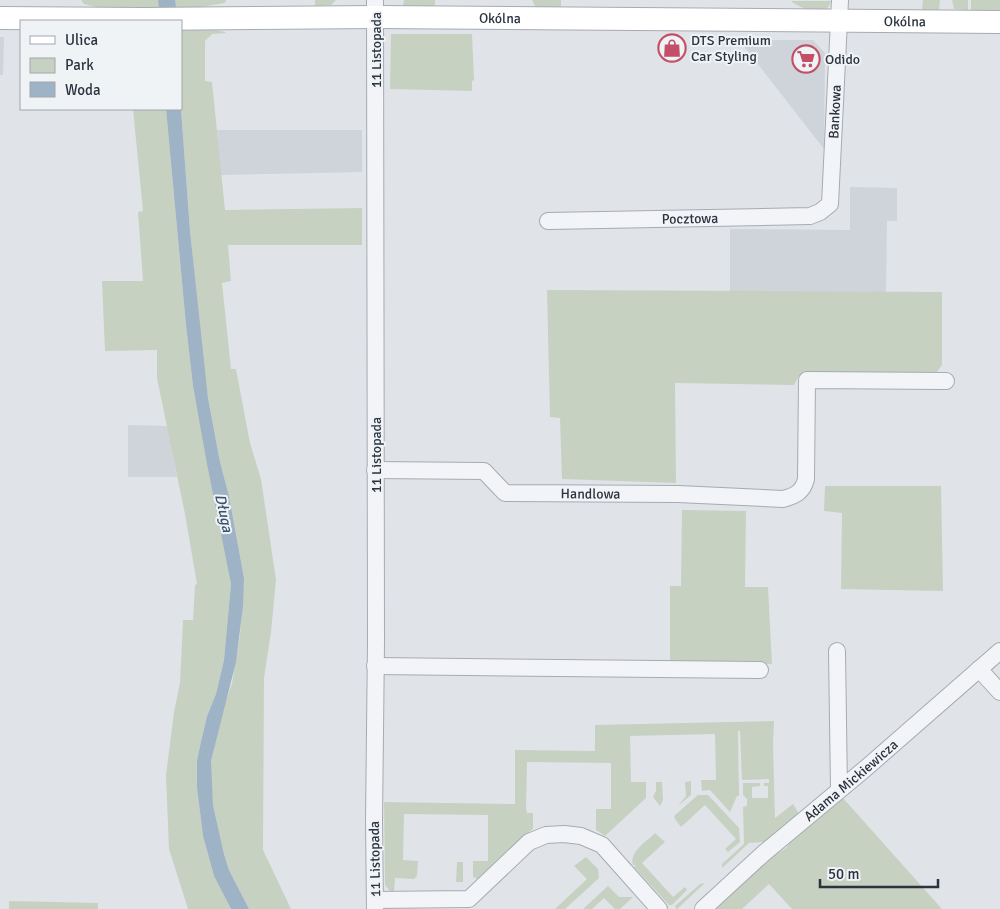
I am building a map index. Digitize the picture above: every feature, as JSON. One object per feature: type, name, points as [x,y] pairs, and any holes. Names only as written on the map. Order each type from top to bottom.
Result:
[{"type":"street","name":"Okólna","points":[[0,18],[188,19],[376,8],[840,10],[1000,22]]},
{"type":"street","name":"11 Listopada","points":[[375,904],[376,8]]},
{"type":"street","name":"Bankowa","points":[[830,204],[840,10]]},
{"type":"street","name":"Pocztowa","points":[[548,221],[810,216],[820,212],[830,204]]},
{"type":"street","name":"Handlowa","points":[[375,470],[484,470],[505,493],[678,494],[783,499],[794,496],[801,490],[806,479],[807,380],[946,381]]},
{"type":"street","name":"Adama Mickiewicza","points":[[703,909],[764,853],[1000,650]]},
{"type":"street","points":[[837,651],[839,790]]},
{"type":"street","points":[[375,666],[760,670]]},
{"type":"street","points":[[979,669],[1000,692]]},
{"type":"street","points":[[375,904],[469,899],[529,842],[546,834],[564,834],[581,836],[602,845],[659,909]]},
{"type":"shaded area","points":[[0,37],[4,37],[3,75],[0,75]]},
{"type":"shaded area","points":[[739,40],[813,40],[825,53],[824,149]]},
{"type":"shaded area","points":[[217,130],[362,130],[362,172],[221,175]]},
{"type":"shaded area","points":[[850,187],[897,188],[897,221],[887,221],[886,292],[730,291],[730,229],[850,230]]},
{"type":"shaded area","points":[[128,425],[168,426],[177,477],[128,477]]},
{"type":"green space","points":[[81,0],[226,0],[225,3],[195,8],[96,7],[84,4]]},
{"type":"green space","points":[[315,0],[336,0],[331,5],[315,6]]},
{"type":"green space","points":[[404,0],[435,0],[435,8],[402,10]]},
{"type":"green space","points":[[532,0],[561,0],[561,10],[536,8]]},
{"type":"green space","points":[[923,0],[940,0],[939,10],[922,10]]},
{"type":"green space","points":[[952,0],[968,0],[968,10],[954,9]]},
{"type":"green space","points":[[971,0],[1000,0],[1000,10],[971,10]]},
{"type":"green space","points":[[791,1],[831,1],[825,10],[808,12]]},
{"type":"green space","points":[[211,29],[226,33],[212,34],[205,41],[205,81],[212,82],[225,210],[362,208],[362,245],[228,245],[231,281],[222,283],[231,369],[236,369],[250,443],[261,479],[276,580],[264,678],[263,850],[291,909],[249,909],[229,870],[213,805],[211,761],[232,683],[240,635],[244,578],[208,398],[202,352],[190,231],[181,110],[182,30]]},
{"type":"green space","points":[[391,34],[472,34],[474,80],[472,81],[472,91],[390,89]]},
{"type":"green space","points":[[133,110],[166,110],[193,386],[231,584],[224,660],[200,746],[197,761],[197,788],[203,836],[214,876],[231,909],[188,909],[169,849],[166,775],[174,712],[180,683],[183,620],[193,620],[195,585],[197,584],[185,514],[157,378],[157,350],[105,351],[102,281],[143,281],[138,212],[143,211]]},
{"type":"green space","points":[[547,290],[942,292],[942,365],[937,372],[921,377],[799,376],[794,385],[675,383],[676,483],[562,479],[560,418],[550,417]]},
{"type":"green space","points":[[825,486],[941,486],[943,591],[841,589],[842,513],[824,511]]},
{"type":"green space","points":[[682,510],[746,511],[745,587],[768,587],[772,664],[670,662],[670,586],[681,586]]},
{"type":"green space","points":[[774,721],[775,818],[793,804],[799,814],[766,842],[749,843],[722,868],[722,864],[744,844],[743,807],[747,806],[747,799],[743,795],[743,783],[760,783],[760,786],[752,787],[752,798],[768,798],[768,786],[764,786],[764,783],[769,783],[769,779],[742,780],[740,731],[738,731],[739,796],[737,796],[730,812],[710,790],[702,791],[701,780],[716,780],[715,734],[630,736],[631,782],[646,782],[646,798],[605,836],[596,830],[596,809],[611,809],[611,763],[527,762],[526,808],[527,813],[533,813],[533,829],[478,879],[473,877],[473,861],[488,861],[488,815],[404,814],[403,860],[418,861],[417,876],[414,879],[395,878],[394,893],[385,885],[384,802],[515,804],[515,750],[595,751],[595,725]]},
{"type":"green space","points":[[691,781],[691,795],[678,806],[686,796],[685,782]]},
{"type":"green space","points":[[656,782],[662,782],[663,800],[660,806],[653,797],[656,791]]},
{"type":"green space","points":[[849,792],[843,798],[942,909],[792,909],[769,884],[742,909],[715,909],[770,858],[786,848],[791,841]]},
{"type":"green space","points":[[698,795],[708,795],[739,828],[740,842],[728,852],[725,849],[736,839],[705,805],[681,827],[675,819],[674,816]]},
{"type":"green space","points":[[655,833],[665,842],[642,863],[673,897],[685,887],[687,890],[672,905],[669,905],[634,867],[636,865],[633,865],[633,856]]},
{"type":"green space","points":[[586,857],[598,869],[599,878],[565,909],[555,909],[587,879],[574,866]]},
{"type":"green space","points":[[457,862],[463,862],[463,882],[456,882]]},
{"type":"green space","points":[[705,883],[676,909],[675,906],[700,884]]},
{"type":"green space","points":[[608,886],[619,897],[633,897],[620,909],[615,909],[604,898],[592,909],[583,909]]},
{"type":"green space","points":[[9,901],[98,903],[98,909],[9,909]]},
{"type":"water","points":[[158,0],[175,0],[176,8],[159,8]]},
{"type":"water","name":"Długa","points":[[166,110],[181,110],[190,231],[208,398],[244,578],[243,606],[236,662],[211,761],[213,805],[224,854],[229,870],[249,909],[231,909],[214,876],[203,836],[197,788],[197,761],[200,746],[224,660],[231,584],[193,386]]},
{"type":"place","name":"DTS Premium Car Styling","points":[[672,48]]},
{"type":"place","name":"Odido","points":[[806,59]]}]
